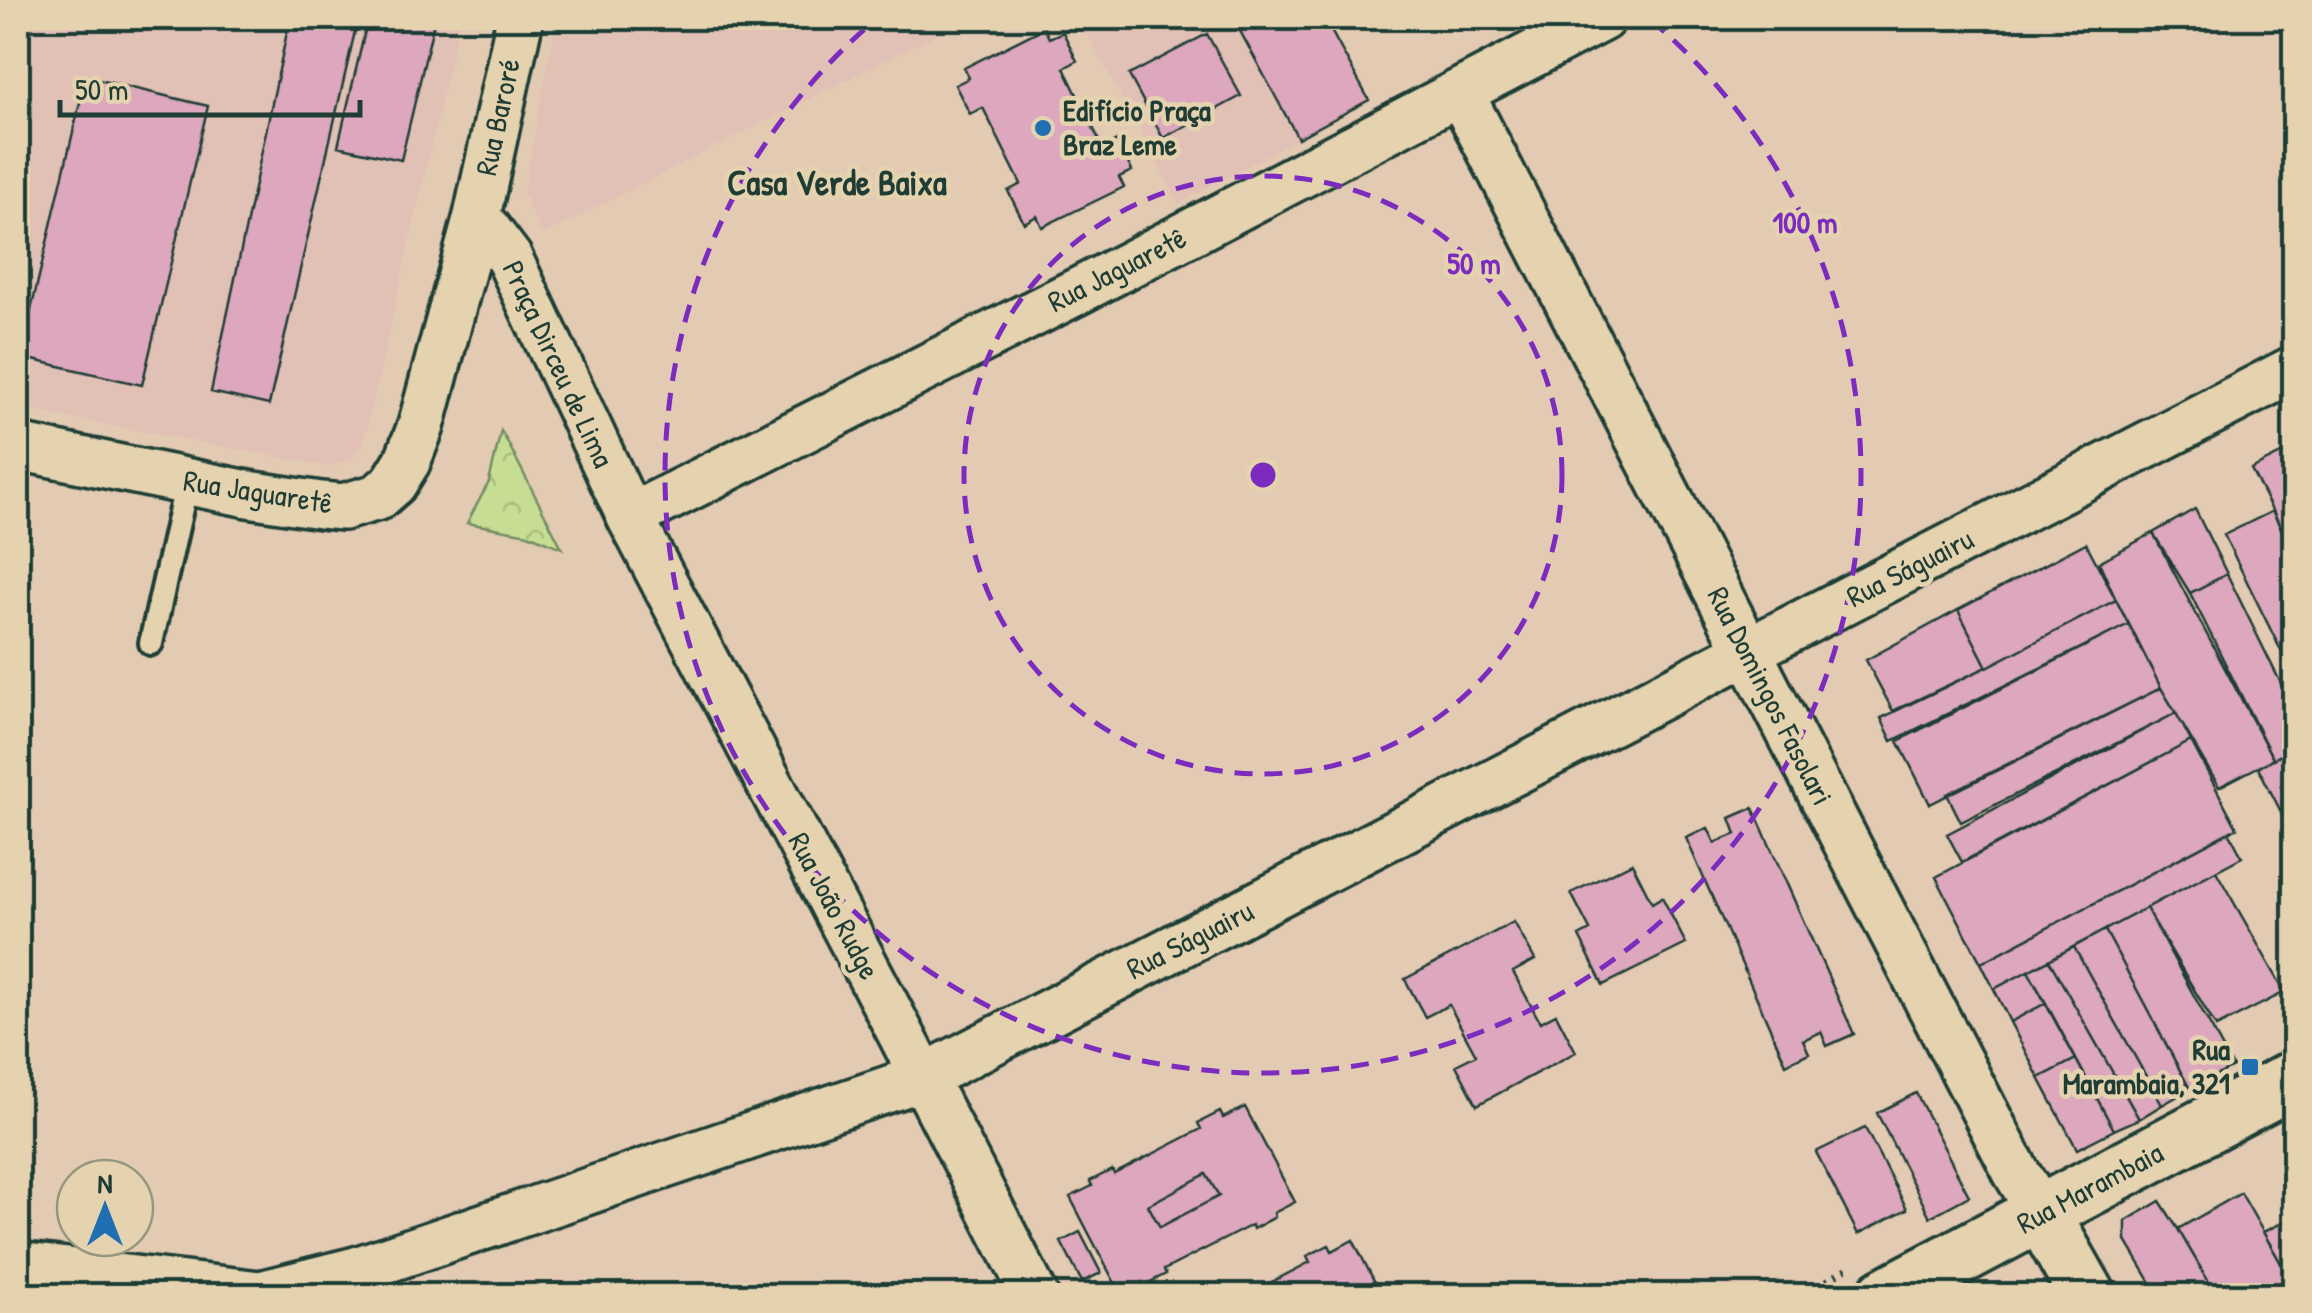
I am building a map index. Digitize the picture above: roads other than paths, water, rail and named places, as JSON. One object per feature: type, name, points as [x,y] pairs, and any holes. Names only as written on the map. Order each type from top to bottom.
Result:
[{"type":"street","name":"Rua Baroré","points":[[477,216],[520,18]]},
{"type":"street","name":"Rua Jaguaretê","points":[[630,518],[1602,18]]},
{"type":"street","name":"Rua Domingos Fasolari","points":[[1460,92],[2016,1172],[2088,1296]]},
{"type":"street","name":"Rua Jaguaretê","points":[[18,447],[248,494],[343,507],[378,497],[394,483],[407,462],[421,426],[477,216]]},
{"type":"street","name":"Praça Dirceu de Lima","points":[[477,216],[510,258],[630,518]]},
{"type":"street","name":"Rua Ságuairu","points":[[18,1266],[62,1284],[260,1295],[356,1270],[924,1078],[2294,369]]},
{"type":"street","name":"Rua João Rudge","points":[[630,518],[1035,1296]]},
{"type":"street","name":"Rua Marambaia","points":[[1886,1296],[2294,1079]]},
{"type":"lane","points":[[151,643],[187,482]]},
{"type":"place","name":"Edifício Praça Braz Leme","points":[[1043,128]]},
{"type":"place","name":"Rua Marambaia, 321","points":[[2250,1067]]},
{"type":"district","name":"Casa Verde Baixa","points":[[837,183]]}]
